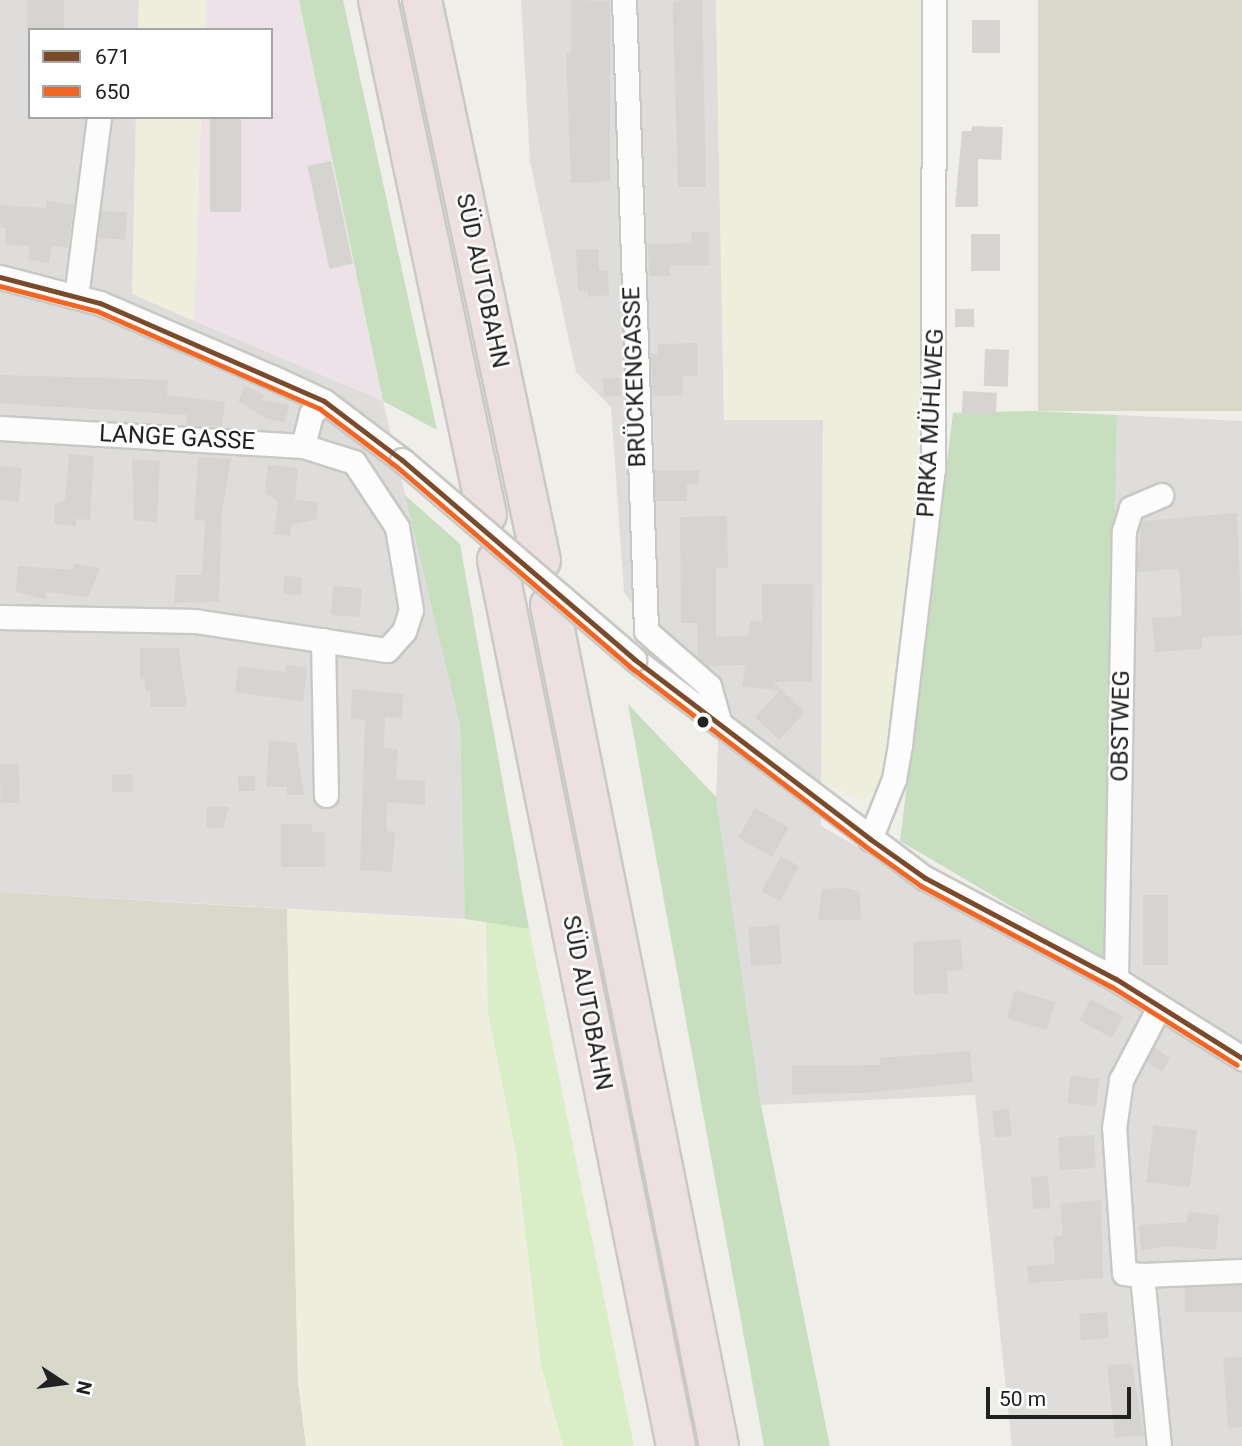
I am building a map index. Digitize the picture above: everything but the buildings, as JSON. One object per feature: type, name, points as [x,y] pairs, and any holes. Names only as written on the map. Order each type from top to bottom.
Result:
[{"type":"highway","name":"SÜD AUTOBAHN","points":[[378,0],[487,515]]},
{"type":"highway","name":"SÜD AUTOBAHN","points":[[422,0],[541,562]]},
{"type":"highway","name":"SÜD AUTOBAHN","points":[[497,561],[676,1446]]},
{"type":"highway","name":"SÜD AUTOBAHN","points":[[550,605],[719,1446]]},
{"type":"street","name":"BRÜCKENGASSE","points":[[624,0],[646,631],[709,686],[720,724]]},
{"type":"street","name":"PIRKA MÜHLWEG","points":[[870,839],[894,779],[901,744],[933,469],[934,0]]},
{"type":"street","points":[[76,297],[99,119]]},
{"type":"street","points":[[0,277],[76,297],[324,401],[402,460],[634,659],[870,839],[925,878],[1116,979],[1242,1058]]},
{"type":"street","points":[[303,446],[311,414],[324,401]]},
{"type":"street","name":"LANGE GASSE","points":[[0,428],[303,446],[340,454],[368,478],[397,527],[411,610],[404,631],[387,650],[323,640]]},
{"type":"street","name":"OBSTWEG","points":[[1116,979],[1124,531],[1131,508],[1161,495]]},
{"type":"street","points":[[0,617],[195,621],[323,640],[326,795]]},
{"type":"street","points":[[1159,1007],[1121,1080],[1114,1128],[1124,1273],[1142,1275],[1242,1272]]},
{"type":"street","points":[[1142,1275],[1159,1446]]},
{"type":"shaded area","points":[[0,0],[139,0],[138,28],[28,28],[28,119],[136,119],[133,294],[383,401],[460,726],[465,919],[0,892]]},
{"type":"shaded area","points":[[206,0],[299,0],[383,401],[194,321],[201,119],[273,119],[273,28],[205,28]]},
{"type":"shaded area","points":[[521,0],[716,0],[724,420],[823,419],[821,826],[1097,983],[1108,963],[1117,415],[1242,421],[1242,1446],[1012,1446],[975,1095],[761,1105],[716,797],[720,689],[650,629],[624,592],[611,407],[576,372],[530,162]]},
{"type":"shaded area","points":[[1038,0],[1242,0],[1242,411],[1038,411]]},
{"type":"shaded area","points":[[0,892],[287,909],[298,1381],[306,1446],[0,1446]]},
{"type":"green space","points":[[139,0],[206,0],[206,28],[139,28]]},
{"type":"green space","points":[[299,0],[343,0],[437,430],[383,401]]},
{"type":"green space","points":[[716,0],[923,0],[923,468],[890,742],[878,788],[863,800],[822,783],[823,420],[724,420]]},
{"type":"green space","points":[[136,119],[201,119],[194,321],[132,294]]},
{"type":"green space","points":[[1032,411],[1117,415],[1108,963],[900,841],[953,413]]},
{"type":"green space","points":[[405,495],[460,544],[529,929],[465,919],[460,726]]},
{"type":"green space","points":[[628,704],[716,797],[761,1105],[830,1446],[764,1446]]},
{"type":"green space","points":[[287,909],[486,922],[488,1012],[516,1153],[541,1363],[563,1446],[306,1446],[298,1381]]},
{"type":"green space","points":[[486,922],[529,929],[634,1446],[563,1446],[541,1364],[516,1153],[488,1012]]},
{"type":"transit line","name":"671","points":[[0,277],[100,303],[324,401],[402,460],[634,659],[870,839],[925,878],[1116,979],[1242,1058]]},
{"type":"transit line","name":"650","points":[[0,286],[97,311],[320,409],[397,467],[629,666],[865,846],[921,886],[1112,987],[1237,1065]]}]
